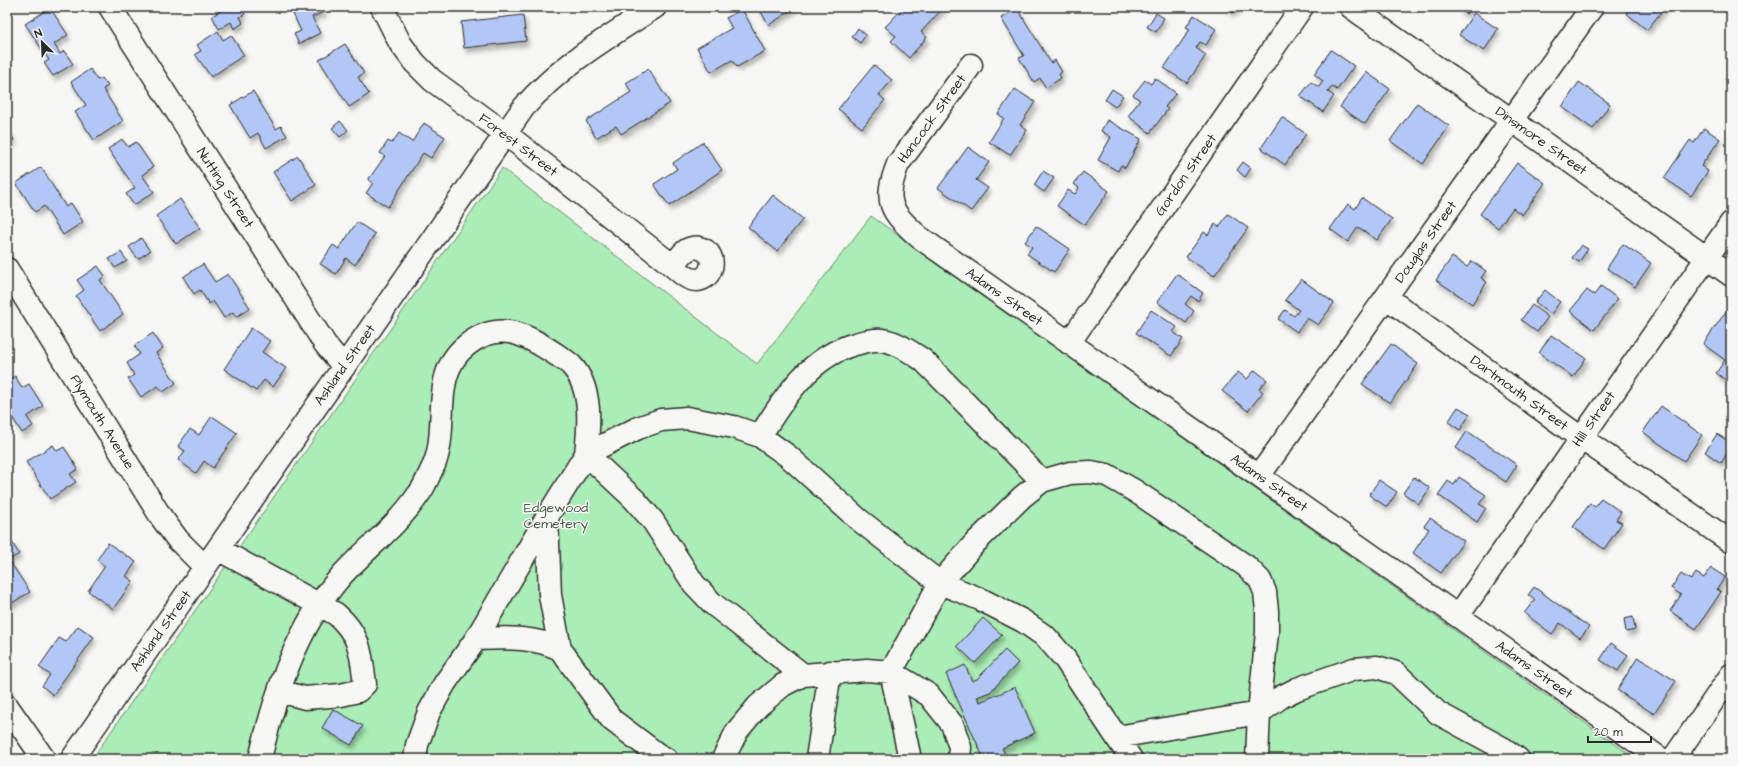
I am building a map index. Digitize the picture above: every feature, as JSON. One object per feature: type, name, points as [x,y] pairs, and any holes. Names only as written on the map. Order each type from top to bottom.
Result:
[{"type":"street","name":"Nutting Street","points":[[110,7],[325,344],[344,367]]},
{"type":"street","name":"Forest Street","points":[[382,7],[400,42],[415,63],[432,80],[506,134],[673,266]]},
{"type":"street","name":"Ashland Street","points":[[72,759],[524,107],[541,87],[579,56],[655,7]]},
{"type":"street","name":"Gordon Street","points":[[1069,342],[1302,7]]},
{"type":"street","name":"Dinsmore Street","points":[[1352,7],[1731,275]]},
{"type":"street","name":"Douglas Street","points":[[1259,476],[1387,298],[1592,7]]},
{"type":"street","name":"Hancock Street","points":[[889,197],[891,182],[898,164],[971,65]]},
{"type":"street","name":"Adams Street","points":[[889,197],[894,212],[902,222],[919,237],[1661,759]]},
{"type":"street","name":"Hill Street","points":[[1458,616],[1731,223]]},
{"type":"street","name":"Plymouth Avenue","points":[[7,269],[161,517],[178,540],[205,567]]},
{"type":"street","name":"Dartmouth Street","points":[[1387,298],[1581,438],[1731,542]]},
{"type":"street","points":[[260,759],[272,710],[294,651],[320,605],[342,576],[397,521],[419,495],[434,463],[438,446],[444,379],[455,358],[466,345],[485,334],[503,330],[516,332],[541,345],[571,365],[580,380],[585,392],[589,412],[586,454],[547,517],[476,639],[445,683],[429,712],[417,745],[415,759]]},
{"type":"street","points":[[760,436],[785,396],[803,375],[828,356],[847,346],[868,340],[882,340],[902,346],[923,360],[1042,482]]},
{"type":"street","points":[[586,454],[638,428],[661,420],[687,418],[734,427],[760,436],[788,456],[858,519],[940,583],[986,602],[1023,621],[1046,637],[1065,659],[1131,759]]},
{"type":"street","points":[[586,454],[634,499],[653,521],[694,584],[713,604],[804,675]]},
{"type":"street","points":[[910,759],[891,672],[940,583],[975,543],[1022,497],[1042,482],[1070,473],[1091,472],[1107,475],[1135,491],[1246,566],[1260,580],[1265,592],[1268,632],[1259,713],[1263,756]]},
{"type":"street","points":[[547,517],[550,595],[560,649],[612,720],[656,754],[666,759]]},
{"type":"street","points":[[218,549],[336,614],[346,623],[356,637],[362,655],[365,684],[358,691],[341,695],[305,698],[279,691]]},
{"type":"street","points":[[476,639],[526,638],[550,644],[560,649]]},
{"type":"street","points":[[1117,737],[1259,713],[1281,697],[1297,689],[1354,669],[1377,667],[1396,673],[1438,713],[1504,749],[1518,759]]},
{"type":"street","points":[[723,759],[737,731],[758,706],[783,685],[804,675],[867,670],[891,672],[929,695],[952,724],[960,747],[959,759]]},
{"type":"street","points":[[817,759],[830,672]]},
{"type":"street","points":[[1673,759],[1731,675]]},
{"type":"street","points":[[7,706],[44,759]]},
{"type":"green space","name":"Edgewood Cemetery","points":[[502,168],[757,364],[871,216],[1636,759],[92,759]]},
{"type":"building","points":[[227,7],[240,7],[245,14],[240,17],[243,23],[234,29],[231,22],[219,29],[212,16]]},
{"type":"building","points":[[296,7],[322,7],[324,12],[312,17],[320,33],[299,44],[294,34],[301,31],[293,14],[298,11]]},
{"type":"building","points":[[761,7],[796,7],[769,25],[759,9]]},
{"type":"building","points":[[904,7],[944,7],[921,32],[927,37],[909,58],[891,41],[896,36],[885,27]]},
{"type":"building","points":[[1224,7],[1238,7],[1233,13]]},
{"type":"building","points":[[1457,7],[1471,7],[1466,14]]},
{"type":"building","points":[[1631,7],[1665,7],[1647,30],[1626,13]]},
{"type":"building","points":[[50,8],[68,35],[54,44],[60,54],[64,51],[73,64],[53,76],[44,63],[49,60],[25,24]]},
{"type":"building","points":[[1017,8],[1051,63],[1055,60],[1062,72],[1059,74],[1061,78],[1046,88],[1040,78],[1034,82],[1019,58],[1024,56],[1001,18]]},
{"type":"building","points":[[742,9],[765,51],[737,67],[732,60],[711,72],[697,48],[732,28],[726,18]]},
{"type":"building","points":[[1156,13],[1164,18],[1156,32],[1147,27]]},
{"type":"building","points":[[1474,13],[1498,29],[1484,51],[1459,35]]},
{"type":"building","points":[[523,15],[526,41],[464,48],[461,22]]},
{"type":"building","points":[[1194,15],[1216,29],[1206,45],[1200,42],[1196,48],[1206,55],[1187,83],[1164,68],[1190,29],[1186,27]]},
{"type":"building","points":[[858,28],[866,35],[860,43],[852,37]]},
{"type":"building","points":[[218,31],[223,40],[231,35],[244,55],[211,77],[195,54],[201,51],[197,45]]},
{"type":"building","points":[[345,44],[364,73],[358,77],[369,94],[349,107],[319,60]]},
{"type":"building","points":[[1331,50],[1354,66],[1337,90],[1332,86],[1328,92],[1334,96],[1323,112],[1300,96],[1311,82],[1319,87],[1323,81],[1314,74]]},
{"type":"building","points":[[874,65],[892,80],[879,95],[885,100],[862,128],[838,109]]},
{"type":"building","points":[[90,69],[97,80],[102,78],[108,86],[103,89],[123,121],[94,140],[75,112],[86,105],[71,82]]},
{"type":"building","points":[[648,69],[670,103],[621,134],[616,126],[596,138],[586,121],[631,92],[626,83]]},
{"type":"building","points":[[1731,71],[1731,84],[1725,80]]},
{"type":"building","points":[[1366,72],[1390,89],[1365,124],[1340,107]]},
{"type":"building","points":[[1155,78],[1176,93],[1165,107],[1168,109],[1150,133],[1128,116],[1140,100],[1133,95],[1145,80],[1151,84]]},
{"type":"building","points":[[1579,82],[1610,104],[1593,129],[1562,107]]},
{"type":"building","points":[[1015,89],[1035,102],[1020,125],[1027,130],[1010,155],[989,142],[1004,118],[998,114]]},
{"type":"building","points":[[1112,89],[1123,96],[1115,107],[1105,100]]},
{"type":"building","points":[[253,91],[276,129],[281,126],[287,136],[266,148],[258,133],[250,138],[230,105]]},
{"type":"building","points":[[1417,103],[1449,126],[1423,164],[1390,141]]},
{"type":"building","points":[[1282,117],[1306,134],[1285,165],[1261,148]]},
{"type":"building","points":[[1107,120],[1141,139],[1125,168],[1121,165],[1118,171],[1098,160],[1111,137],[1101,131]]},
{"type":"building","points":[[340,121],[348,130],[340,137],[332,128]]},
{"type":"building","points":[[424,123],[445,137],[431,158],[423,153],[388,207],[366,193],[373,183],[368,180],[385,156],[380,153],[388,141],[392,143],[399,133],[412,142]]},
{"type":"building","points":[[7,128],[14,140],[7,145]]},
{"type":"building","points":[[1704,128],[1720,139],[1701,166],[1708,171],[1691,196],[1664,178],[1690,140],[1694,143]]},
{"type":"building","points":[[122,139],[128,147],[136,142],[153,167],[142,175],[154,192],[134,205],[126,194],[135,188],[108,149]]},
{"type":"building","points":[[703,142],[722,170],[669,206],[654,184],[677,169],[673,163]]},
{"type":"building","points":[[968,147],[989,162],[976,180],[988,188],[971,211],[938,188]]},
{"type":"building","points":[[298,156],[316,185],[292,201],[273,172]]},
{"type":"building","points":[[1243,162],[1251,168],[1245,177],[1237,170]]},
{"type":"building","points":[[1517,163],[1545,183],[1522,215],[1513,208],[1498,228],[1480,214]]},
{"type":"building","points":[[41,167],[66,207],[71,203],[83,222],[63,235],[44,206],[35,212],[16,183]]},
{"type":"building","points":[[1043,171],[1054,178],[1044,192],[1034,185]]},
{"type":"building","points":[[1083,172],[1109,191],[1085,225],[1057,206],[1068,190],[1075,194],[1079,188],[1074,184]]},
{"type":"building","points":[[773,195],[803,219],[777,251],[748,227]]},
{"type":"building","points":[[1362,198],[1392,219],[1377,240],[1358,227],[1348,242],[1330,229],[1348,204],[1355,209]]},
{"type":"building","points":[[180,199],[200,228],[176,244],[156,216]]},
{"type":"building","points":[[1228,214],[1248,228],[1214,276],[1186,257],[1204,232],[1208,235],[1215,224],[1219,227]]},
{"type":"building","points":[[357,222],[375,234],[355,265],[346,258],[336,274],[320,264],[333,245],[339,249]]},
{"type":"building","points":[[1036,226],[1070,249],[1054,272],[1027,254],[1032,247],[1025,242]]},
{"type":"building","points":[[141,238],[150,251],[138,259],[129,247]]},
{"type":"building","points":[[1623,244],[1651,263],[1635,287],[1607,268]]},
{"type":"building","points":[[1581,245],[1588,249],[1579,262],[1572,258]]},
{"type":"building","points":[[121,252],[127,261],[115,268],[109,259]]},
{"type":"building","points":[[1452,257],[1467,267],[1472,261],[1486,271],[1481,278],[1487,282],[1472,304],[1436,280]]},
{"type":"building","points":[[203,264],[215,282],[228,274],[250,308],[236,317],[233,312],[224,318],[213,301],[209,304],[200,290],[194,294],[183,277]]},
{"type":"building","points":[[98,266],[105,276],[100,280],[123,314],[100,331],[76,296],[84,290],[77,280]]},
{"type":"building","points":[[1177,274],[1203,293],[1198,301],[1191,296],[1185,304],[1194,311],[1186,323],[1157,302]]},
{"type":"building","points":[[1301,279],[1334,303],[1318,325],[1307,318],[1297,332],[1278,319],[1285,310],[1294,316],[1299,310],[1285,300]]},
{"type":"building","points":[[1601,286],[1618,299],[1594,330],[1570,311],[1587,290],[1594,295]]},
{"type":"building","points":[[1545,290],[1560,302],[1551,314],[1535,302]]},
{"type":"building","points":[[1532,305],[1548,317],[1537,332],[1521,320]]},
{"type":"building","points":[[1151,310],[1177,327],[1173,332],[1183,339],[1171,356],[1136,333]]},
{"type":"building","points":[[1727,310],[1731,313],[1731,384],[1716,373],[1725,360],[1703,344]]},
{"type":"building","points":[[251,328],[270,341],[262,352],[286,368],[273,387],[264,380],[256,391],[224,369]]},
{"type":"building","points":[[153,333],[163,348],[156,353],[176,383],[163,392],[158,386],[141,397],[128,379],[134,375],[127,363],[140,354],[134,346]]},
{"type":"building","points":[[1551,335],[1586,358],[1573,377],[1539,353]]},
{"type":"building","points":[[1391,344],[1418,364],[1390,403],[1362,384]]},
{"type":"building","points":[[1255,370],[1267,380],[1259,389],[1263,392],[1248,411],[1222,391],[1238,372],[1247,379]]},
{"type":"building","points":[[15,376],[22,388],[29,384],[43,406],[27,417],[33,426],[22,433],[7,409],[7,381]]},
{"type":"building","points":[[1661,406],[1702,435],[1684,461],[1643,432]]},
{"type":"building","points":[[1458,407],[1470,414],[1460,430],[1448,422]]},
{"type":"building","points":[[212,416],[237,433],[213,468],[204,461],[196,473],[178,460],[185,451],[178,446],[190,429],[199,435]]},
{"type":"building","points":[[1467,431],[1517,465],[1506,482],[1456,448]]},
{"type":"building","points":[[1717,434],[1731,443],[1731,447],[1721,463],[1705,452]]},
{"type":"building","points":[[53,445],[57,451],[64,447],[78,469],[70,474],[76,482],[50,499],[26,462]]},
{"type":"building","points":[[1414,477],[1430,488],[1419,504],[1403,493]]},
{"type":"building","points":[[1459,477],[1486,495],[1479,504],[1486,508],[1477,522],[1438,495],[1448,481],[1454,485]]},
{"type":"building","points":[[1379,480],[1397,492],[1387,507],[1369,495]]},
{"type":"building","points":[[1601,498],[1621,512],[1616,520],[1622,523],[1604,549],[1573,527],[1590,503],[1595,507]]},
{"type":"building","points":[[1430,518],[1464,541],[1441,573],[1413,553],[1429,529],[1424,526]]},
{"type":"building","points":[[12,542],[19,554],[9,560],[30,592],[7,606],[7,545]]},
{"type":"building","points":[[108,543],[136,562],[126,576],[133,581],[113,609],[88,591],[105,566],[97,560]]},
{"type":"building","points":[[1711,568],[1725,577],[1717,589],[1721,592],[1696,629],[1670,611],[1681,595],[1671,588],[1681,574],[1691,580],[1696,573],[1704,578]]},
{"type":"building","points":[[1534,587],[1589,627],[1580,638],[1560,623],[1552,634],[1524,613],[1535,600],[1528,595]]},
{"type":"building","points":[[1633,617],[1635,630],[1626,632],[1624,619]]},
{"type":"building","points":[[983,618],[1002,635],[975,663],[957,646]]},
{"type":"building","points":[[78,626],[94,637],[53,695],[42,686],[50,675],[39,667],[59,638],[66,642]]},
{"type":"building","points":[[1611,643],[1628,655],[1618,671],[1600,660]]},
{"type":"building","points":[[1005,650],[1018,663],[990,692],[977,697],[980,702],[1015,687],[1035,733],[1002,748],[1007,759],[984,759],[946,674],[965,665],[972,681],[977,679]]},
{"type":"building","points":[[1638,657],[1676,681],[1654,714],[1617,690]]},
{"type":"building","points":[[333,709],[363,726],[351,745],[322,728]]}]
